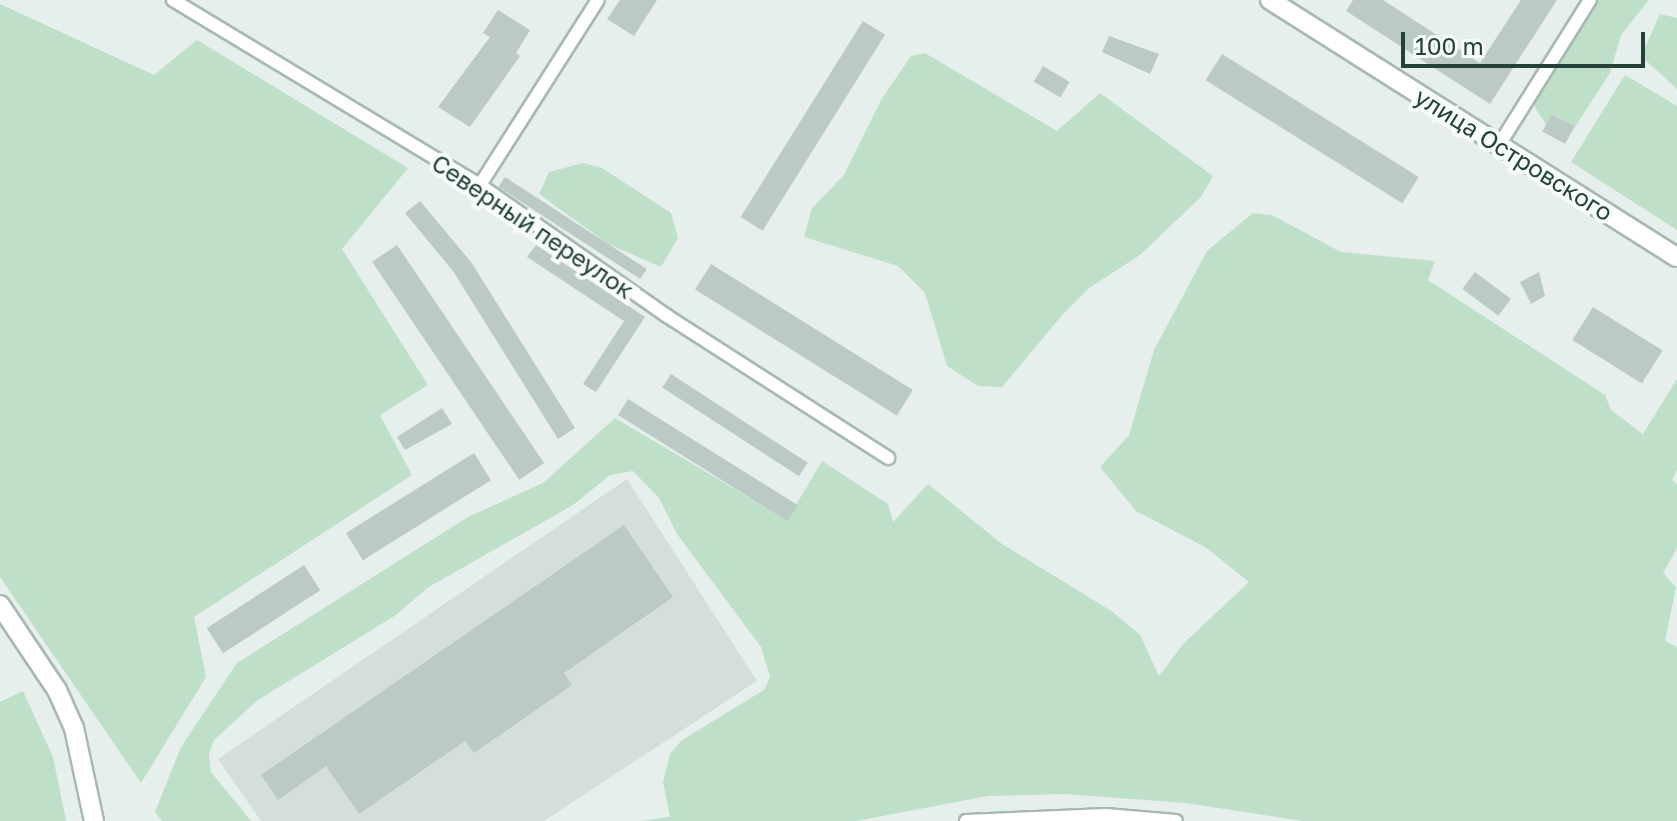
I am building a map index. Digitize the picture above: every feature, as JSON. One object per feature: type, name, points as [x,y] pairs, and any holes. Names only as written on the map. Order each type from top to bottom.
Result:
[{"type":"main road","name":"улица Островского","points":[[1270,0],[1677,257]]},
{"type":"main road","points":[[0,605],[57,690],[74,728],[94,821]]},
{"type":"street","name":"Северный переулок","points":[[173,0],[480,185],[667,316],[888,458]]},
{"type":"street","points":[[480,185],[598,0]]},
{"type":"street","points":[[1499,145],[1590,0]]},
{"type":"street","points":[[966,821],[1106,815],[1176,821]]},
{"type":"shaded area","points":[[627,479],[757,681],[544,821],[261,821],[218,759]]},
{"type":"green space","points":[[1598,0],[1649,0],[1621,35],[1610,73],[1575,127],[1553,114],[1546,125],[1533,104]]},
{"type":"green space","points":[[0,4],[154,75],[197,40],[408,168],[342,249],[428,385],[380,415],[412,475],[194,617],[206,677],[141,783],[0,577]]},
{"type":"green space","points":[[1660,14],[1677,18],[1677,89],[1641,56]]},
{"type":"green space","points":[[925,53],[1057,131],[1100,93],[1213,176],[1201,197],[1140,255],[1089,288],[1064,313],[1002,387],[978,386],[947,366],[925,293],[898,266],[804,237],[812,208],[844,175],[881,100],[911,56]]},
{"type":"green space","points":[[1625,75],[1677,106],[1677,230],[1571,162]]},
{"type":"green space","points":[[583,163],[602,168],[671,213],[678,238],[661,267],[608,244],[539,194],[549,172]]},
{"type":"green space","points":[[1253,213],[1272,215],[1341,252],[1435,261],[1428,280],[1605,395],[1611,410],[1643,434],[1677,379],[1677,470],[1672,480],[1677,484],[1677,548],[1663,573],[1676,587],[1665,641],[1677,647],[1677,821],[1302,821],[1186,803],[1064,794],[988,796],[856,821],[641,821],[670,817],[663,782],[670,754],[682,740],[764,690],[770,677],[761,647],[677,534],[659,498],[633,471],[610,475],[573,505],[427,588],[396,615],[258,700],[214,740],[209,754],[211,772],[251,821],[162,821],[155,812],[181,747],[237,663],[468,517],[543,483],[615,418],[787,520],[822,461],[888,504],[893,522],[928,484],[1002,544],[1113,612],[1140,635],[1159,676],[1184,643],[1249,582],[1205,547],[1136,511],[1100,467],[1129,435],[1154,350],[1207,251]]},
{"type":"green space","points":[[23,691],[53,757],[66,821],[0,821],[0,702]]},
{"type":"building","points":[[620,0],[657,0],[634,36],[607,19]]},
{"type":"building","points":[[1353,0],[1383,0],[1480,63],[1521,0],[1557,0],[1490,104],[1346,11]]},
{"type":"building","points":[[498,10],[530,30],[516,53],[520,56],[470,127],[438,107],[490,37],[483,33]]},
{"type":"building","points":[[863,21],[885,35],[763,231],[741,217]]},
{"type":"building","points":[[1109,36],[1159,54],[1150,74],[1102,52]]},
{"type":"building","points":[[1222,54],[1419,177],[1402,203],[1206,80]]},
{"type":"building","points":[[1043,66],[1070,82],[1060,97],[1034,81]]},
{"type":"building","points":[[1552,114],[1575,127],[1565,144],[1542,131]]},
{"type":"building","points":[[505,177],[647,269],[640,279],[498,187]]},
{"type":"building","points":[[420,201],[471,262],[575,428],[558,439],[453,271],[405,213]]},
{"type":"building","points":[[397,245],[544,463],[519,480],[372,262]]},
{"type":"building","points":[[536,245],[645,317],[596,392],[583,384],[624,321],[527,257]]},
{"type":"building","points":[[711,264],[913,390],[897,416],[695,289]]},
{"type":"building","points":[[1475,272],[1511,299],[1498,316],[1462,289]]},
{"type":"building","points":[[1539,272],[1545,296],[1531,304],[1520,282]]},
{"type":"building","points":[[1593,307],[1663,350],[1642,384],[1572,340]]},
{"type":"building","points":[[671,374],[808,463],[799,476],[662,387]]},
{"type":"building","points":[[628,399],[798,505],[788,521],[618,415]]},
{"type":"building","points":[[442,408],[452,424],[405,450],[397,437]]},
{"type":"building","points":[[474,453],[491,480],[363,560],[346,533]]},
{"type":"building","points":[[624,525],[673,597],[564,673],[572,685],[474,753],[465,741],[359,814],[326,766],[278,800],[261,775]]},
{"type":"building","points":[[304,565],[320,590],[223,653],[207,628]]}]
